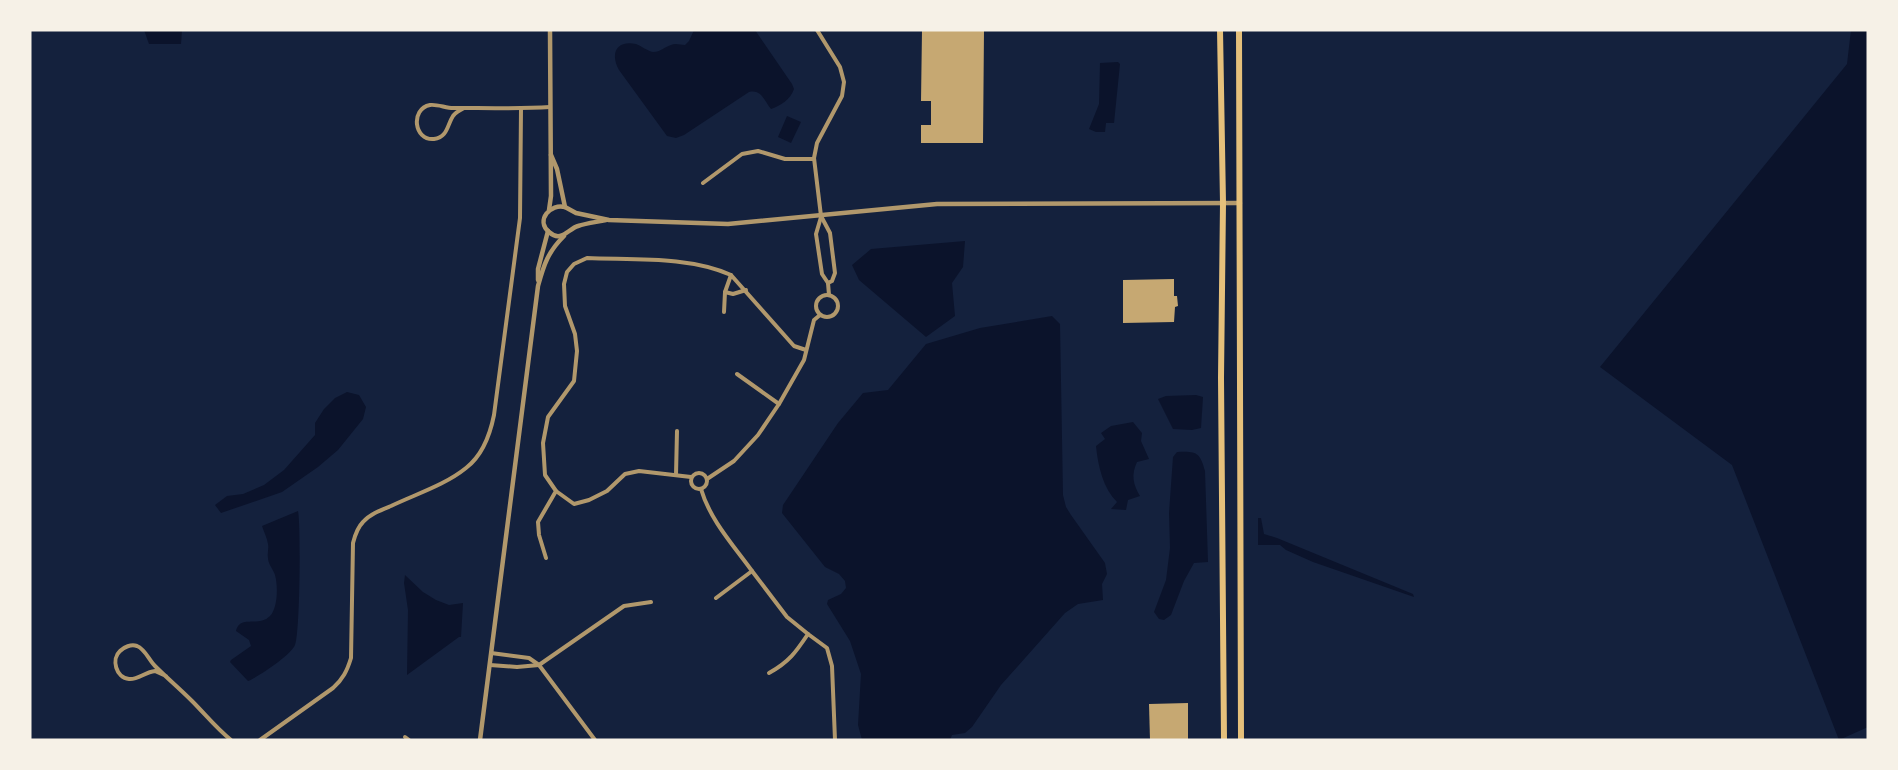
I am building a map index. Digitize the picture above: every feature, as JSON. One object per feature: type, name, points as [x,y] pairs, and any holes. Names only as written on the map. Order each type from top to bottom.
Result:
[{"type":"main road","points":[[1220,30],[1224,740]]},
{"type":"main road","points":[[1239,30],[1241,740]]},
{"type":"street","points":[[480,740],[538,286],[538,269],[548,231],[544,219],[549,210],[551,196],[550,30]]},
{"type":"street","points":[[817,30],[840,66],[844,82],[842,96],[817,143],[814,159],[821,216],[830,232],[835,273],[832,281],[828,283]]},
{"type":"street","points":[[464,108],[456,113],[445,134],[438,139],[430,139],[422,135],[417,127],[416,118],[429,105],[521,109],[550,107]]},
{"type":"street","points":[[260,740],[333,688],[343,678],[348,668],[351,658],[353,543],[355,533],[362,523],[378,512],[456,476],[477,457],[488,437],[494,415],[520,218],[521,109]]},
{"type":"street","points":[[703,183],[742,154],[758,151],[785,159],[814,159]]},
{"type":"street","points":[[551,155],[557,169],[566,207]]},
{"type":"street","points":[[549,210],[557,206],[566,207],[576,213],[609,220],[728,224],[937,204],[1240,203]]},
{"type":"street","points":[[821,216],[816,234],[822,274],[828,283],[829,295]]},
{"type":"street","points":[[538,286],[546,259],[564,236],[579,226],[609,220]]},
{"type":"street","points":[[548,231],[554,235],[564,236]]},
{"type":"street","points":[[707,479],[701,473],[691,477],[639,471],[625,474],[606,491],[589,500],[574,504],[556,491],[545,475],[543,443],[549,417],[574,381],[577,351],[575,334],[565,306],[564,284],[567,272],[574,264],[587,258],[677,262],[715,268],[731,275],[794,346],[806,350]]},
{"type":"street","points":[[724,312],[725,292],[731,275]]},
{"type":"street","points":[[725,292],[733,294],[746,290]]},
{"type":"street","points":[[829,295],[836,298],[839,308],[834,315],[826,318],[820,315],[816,307],[819,298],[829,295]]},
{"type":"street","points":[[691,477],[690,483],[693,488],[701,489],[707,484],[707,479],[734,461],[758,435],[804,360],[814,320],[820,315]]},
{"type":"street","points":[[737,374],[778,404]]},
{"type":"street","points":[[676,475],[677,431]]},
{"type":"street","points":[[701,489],[704,500],[718,524],[787,617],[826,648],[832,666],[835,740]]},
{"type":"street","points":[[546,558],[539,535],[538,522],[556,491]]},
{"type":"street","points":[[716,598],[752,571]]},
{"type":"street","points":[[490,664],[516,667],[539,665],[624,606],[651,602]]},
{"type":"street","points":[[769,673],[793,657],[808,634]]},
{"type":"street","points":[[166,676],[155,671],[130,680],[117,671],[116,656],[120,650],[128,646],[135,645],[142,649],[153,664],[166,676],[231,740]]},
{"type":"street","points":[[491,653],[529,658],[539,665],[595,740]]},
{"type":"water","points":[[144,30],[182,30],[181,44],[149,44]]},
{"type":"water","points":[[694,30],[755,30],[792,84],[794,89],[788,99],[771,109],[757,92],[749,92],[684,135],[676,138],[667,136],[619,70],[615,54],[619,46],[629,43],[653,52],[673,44],[685,45]]},
{"type":"water","points":[[1851,30],[1868,30],[1868,727],[1839,740],[1732,465],[1600,367],[1847,64]]},
{"type":"water","points":[[1118,62],[1120,64],[1114,123],[1106,123],[1105,132],[1096,132],[1089,129],[1099,104],[1100,63]]},
{"type":"water","points":[[787,116],[801,122],[791,143],[778,137]]},
{"type":"water","points":[[965,241],[963,267],[952,283],[955,316],[926,337],[859,280],[852,265],[871,249]]},
{"type":"water","points":[[1052,316],[1060,324],[1063,495],[1066,507],[1105,563],[1107,574],[1102,584],[1103,600],[1078,604],[1065,613],[1001,685],[972,727],[965,733],[952,735],[950,740],[862,740],[858,725],[861,674],[850,641],[827,604],[828,600],[841,594],[846,588],[845,581],[839,574],[825,567],[782,513],[783,505],[838,423],[863,393],[888,390],[926,344],[980,328]]},
{"type":"water","points":[[347,392],[359,395],[366,407],[363,419],[338,450],[282,492],[221,513],[215,505],[227,496],[243,494],[264,485],[284,470],[315,435],[315,423],[324,409],[335,398]]},
{"type":"water","points":[[1196,395],[1203,397],[1201,428],[1173,429],[1158,399],[1166,396]]},
{"type":"water","points":[[1133,422],[1142,433],[1141,441],[1149,459],[1137,462],[1133,475],[1140,496],[1128,500],[1126,510],[1111,509],[1117,502],[1102,476],[1096,446],[1105,439],[1101,433],[1111,426]]},
{"type":"water","points":[[1177,452],[1189,452],[1199,456],[1205,471],[1208,562],[1194,563],[1184,581],[1171,615],[1164,620],[1159,619],[1154,612],[1166,580],[1170,548],[1169,513],[1173,457]]},
{"type":"water","points":[[298,511],[300,579],[295,645],[281,660],[248,681],[230,662],[251,646],[249,640],[236,631],[241,623],[260,621],[270,616],[275,608],[277,596],[276,579],[268,560],[268,544],[262,526]]},
{"type":"water","points":[[1258,518],[1261,518],[1264,534],[1413,594],[1414,597],[1313,562],[1280,545],[1258,545]]},
{"type":"water","points":[[405,575],[423,592],[436,600],[449,605],[463,603],[461,637],[407,675],[408,610]]},
{"type":"building","points":[[922,30],[984,30],[983,143],[921,143],[921,125],[931,125],[931,101],[921,101]]},
{"type":"building","points":[[1174,279],[1174,296],[1177,296],[1178,306],[1175,307],[1174,322],[1123,323],[1123,280]]},
{"type":"building","points":[[1188,703],[1188,740],[1150,740],[1149,704]]}]
